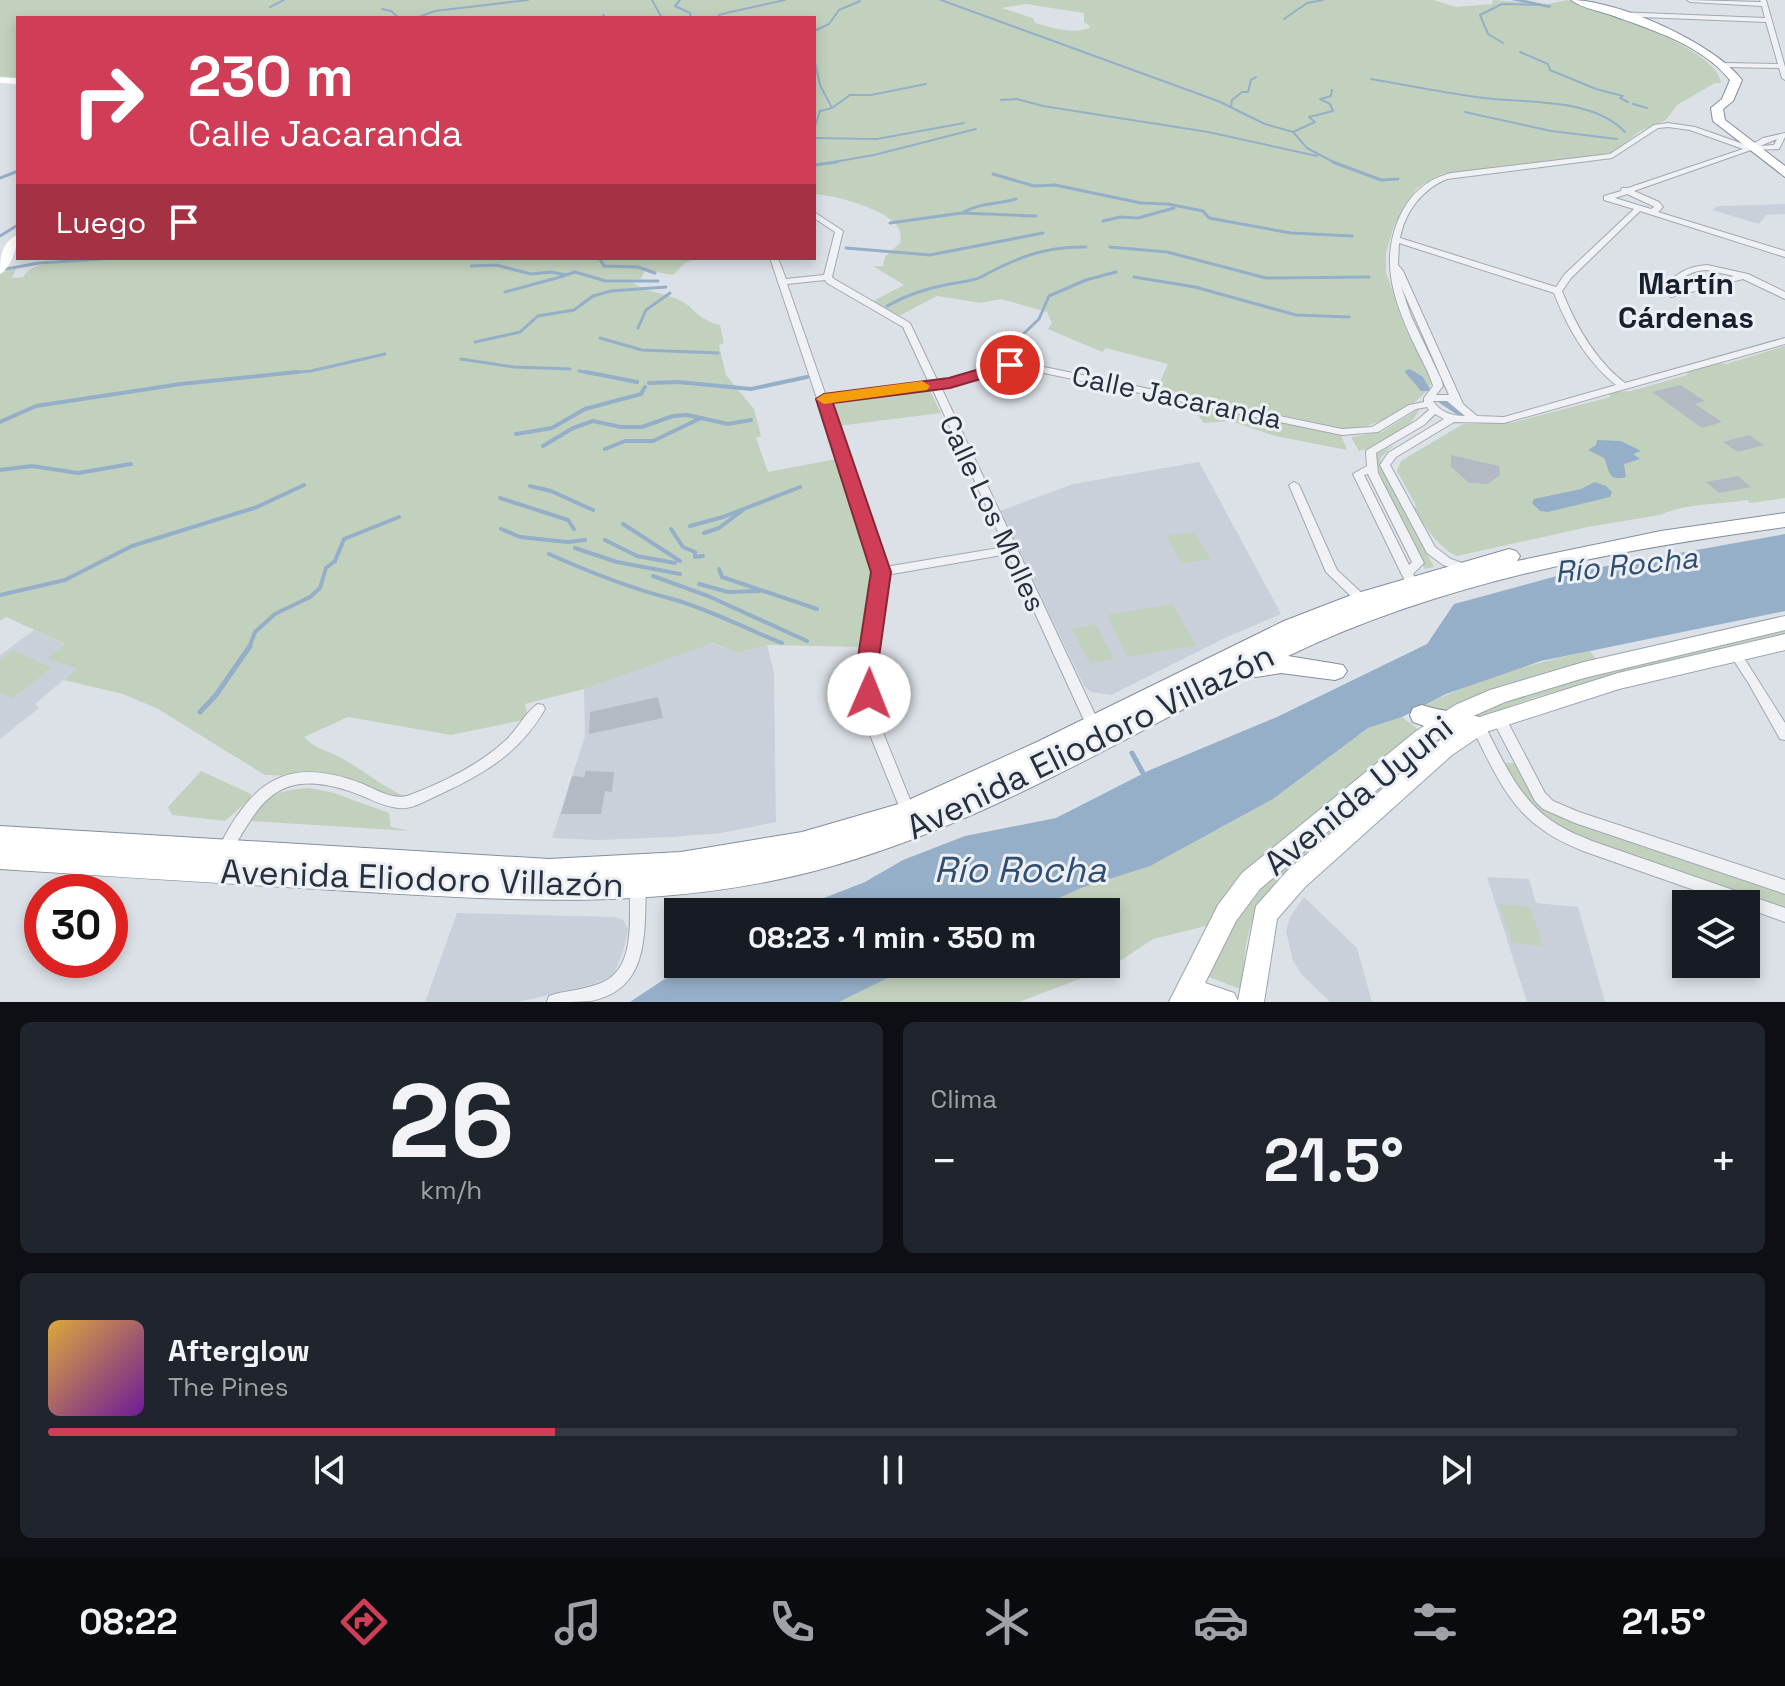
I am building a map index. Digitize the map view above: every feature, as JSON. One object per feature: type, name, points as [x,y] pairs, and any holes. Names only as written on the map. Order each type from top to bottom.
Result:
[{"type":"highway","points":[[1576,0],[1670,35],[1725,65],[1736,80],[1727,101],[1727,112],[1733,123],[1768,149],[1785,173]]},
{"type":"highway","points":[[1727,101],[1719,105],[1716,114],[1724,127],[1768,149]]},
{"type":"highway","name":"Avenida Eliodoro Villazón","points":[[0,837],[549,871],[681,864],[802,844],[908,812],[1093,725],[1221,660],[1410,578],[1558,545],[1785,508]]},
{"type":"highway","name":"Avenida Eliodoro Villazón","points":[[0,857],[544,890],[638,887],[703,880],[793,864],[885,839],[993,796],[1225,675],[1372,612],[1521,567],[1700,531],[1785,520]]},
{"type":"highway","points":[[1225,675],[1281,664],[1335,671]]},
{"type":"highway","points":[[1432,719],[1488,721]]},
{"type":"main road","name":"Avenida Uyuni","points":[[1182,1002],[1227,913],[1251,881],[1432,719],[1584,670],[1785,623]]},
{"type":"main road","name":"Avenida Uyuni","points":[[1251,1002],[1265,914],[1296,879],[1444,749],[1488,721],[1618,681],[1785,642]]},
{"type":"main road","points":[[1182,1002],[1204,996],[1225,1002]]},
{"type":"street","points":[[1690,0],[1764,2],[1785,78]]},
{"type":"street","points":[[1617,14],[1768,20]]},
{"type":"street","points":[[1775,45],[1785,46]]},
{"type":"street","points":[[1725,65],[1780,66]]},
{"type":"street","points":[[1410,578],[1418,563],[1370,463],[1371,452],[1420,423],[1438,386],[1404,314],[1391,270],[1395,239],[1413,199],[1429,183],[1440,178],[1612,156],[1663,124],[1680,125],[1768,149]]},
{"type":"street","points":[[1699,131],[1716,132],[1724,127]]},
{"type":"street","points":[[1768,149],[1625,190],[1607,198],[1785,254]]},
{"type":"street","points":[[1625,190],[1656,204],[1659,207],[1652,213]]},
{"type":"street","points":[[1558,291],[1568,276],[1638,209]]},
{"type":"street","points":[[783,282],[828,277],[839,231],[816,215]]},
{"type":"street","points":[[1395,239],[1558,291],[1568,315],[1602,369],[1623,386]]},
{"type":"street","points":[[0,270],[8,250],[16,240]]},
{"type":"street","points":[[775,260],[881,572],[868,664],[871,715],[908,812]]},
{"type":"street","points":[[1393,264],[1399,271],[1458,404]]},
{"type":"street","points":[[1745,276],[1671,294],[1666,291],[1688,270],[1716,269],[1745,276],[1785,296]]},
{"type":"street","name":"Calle Los Molles","points":[[828,277],[907,325],[1093,725]]},
{"type":"street","points":[[1464,568],[1447,562],[1431,550],[1388,475],[1387,460],[1452,419],[1504,420],[1785,341]]},
{"type":"street","points":[[1013,342],[1015,364]]},
{"type":"street","name":"Calle Jacaranda","points":[[824,399],[933,385],[1015,364],[1345,433],[1374,430],[1413,407],[1431,404]]},
{"type":"street","points":[[1431,404],[1445,397],[1473,418]]},
{"type":"street","points":[[1431,404],[1452,419]]},
{"type":"street","points":[[1294,485],[1332,572],[1362,600]]},
{"type":"street","points":[[881,572],[1011,550]]},
{"type":"street","points":[[1735,653],[1785,735]]},
{"type":"street","points":[[223,851],[254,801],[264,790],[282,781],[311,777],[345,783],[395,803],[406,803],[488,765],[519,737],[538,709]]},
{"type":"street","points":[[1488,721],[1548,805],[1575,817],[1785,887]]},
{"type":"street","points":[[1488,721],[1519,801],[1540,823],[1559,835],[1785,915]]},
{"type":"street","points":[[555,1002],[615,984],[625,973],[633,954],[638,887]]},
{"type":"shaded area","points":[[1785,204],[1785,214],[1766,215],[1759,224],[1712,210],[1718,206]]},
{"type":"shaded area","points":[[1199,462],[1281,614],[1225,638],[1111,695],[1091,692],[1084,686],[1000,511],[1073,484]]},
{"type":"shaded area","points":[[597,601],[738,653],[767,645],[774,673],[776,822],[721,833],[672,837],[552,838],[585,736],[584,689]]},
{"type":"shaded area","points":[[34,630],[66,645],[78,668],[35,704],[39,708],[0,739],[0,655]]},
{"type":"shaded area","points":[[1487,877],[1529,879],[1536,903],[1578,907],[1605,1002],[1527,1002]]},
{"type":"shaded area","points":[[1304,897],[1357,948],[1372,1002],[1330,1002],[1302,975],[1293,961],[1286,931],[1290,917]]},
{"type":"shaded area","points":[[457,913],[616,917],[623,920],[628,929],[613,976],[593,984],[519,1002],[425,1002]]},
{"type":"green space","points":[[0,0],[1433,0],[1456,7],[1492,4],[1493,0],[1548,4],[1567,0],[1679,44],[1700,56],[1715,70],[1721,83],[1715,83],[1677,105],[1666,120],[1640,131],[1612,153],[1553,163],[1441,174],[1417,188],[1394,226],[1386,252],[1386,272],[1404,324],[1432,383],[1417,400],[1395,414],[1371,425],[1349,430],[1157,388],[1168,364],[1106,348],[1102,352],[1048,329],[1052,323],[1047,312],[1001,299],[981,303],[937,296],[899,316],[873,301],[904,285],[873,266],[883,266],[885,257],[901,242],[900,232],[893,222],[873,209],[816,194],[816,16],[16,16],[16,79],[0,78]],"holes":[[[1026,4],[1084,13],[1084,22],[1091,27],[1071,31],[1056,29],[1001,8]]]},
{"type":"green space","points":[[693,260],[673,275],[645,270],[641,279],[629,280],[677,299],[705,320],[720,325],[724,343],[719,345],[726,375],[754,409],[761,436],[756,438],[768,472],[836,459],[874,573],[862,647],[767,645],[738,653],[713,643],[584,689],[525,704],[528,719],[451,735],[348,717],[304,737],[406,797],[381,792],[346,778],[265,775],[158,709],[123,694],[64,680],[77,668],[50,660],[49,657],[65,644],[6,617],[0,621],[0,274],[18,265],[12,278],[23,277],[37,266],[68,261]]},
{"type":"green space","points":[[1785,346],[1785,498],[1691,506],[1457,556],[1439,543],[1422,522],[1397,471],[1401,461],[1463,424],[1511,423],[1610,397],[1610,392],[1631,391],[1687,375],[1689,367],[1707,362],[1726,364]]},
{"type":"green space","points":[[929,389],[941,413],[838,426],[832,405],[835,400]]},
{"type":"green space","points":[[1190,404],[1341,435],[1347,450],[1275,436],[1231,421],[1204,423]]},
{"type":"green space","points":[[1420,408],[1410,424],[1377,445],[1359,451],[1351,437],[1382,432]]},
{"type":"green space","points":[[1394,445],[1381,457],[1380,465],[1434,567],[1425,569],[1375,465],[1376,454]]},
{"type":"green space","points":[[1194,532],[1211,559],[1182,564],[1166,536]]},
{"type":"green space","points":[[1173,604],[1196,646],[1127,657],[1107,615]]},
{"type":"green space","points":[[1096,624],[1114,659],[1090,664],[1072,629]]},
{"type":"green space","points":[[1785,630],[1785,635],[1631,672],[1470,716],[1586,677]]},
{"type":"green space","points":[[13,650],[52,668],[13,698],[0,692],[0,660]]},
{"type":"green space","points":[[1590,651],[1598,662],[1449,712],[1424,706],[1505,673]]},
{"type":"green space","points":[[1402,717],[1419,730],[1210,925],[1153,939],[1120,961],[1120,898],[1054,898],[1054,892],[1167,852],[1220,828],[1273,799],[1368,728]]},
{"type":"green space","points":[[1451,728],[1459,729],[1280,877],[1260,905],[1250,930],[1243,990],[1204,975],[1255,889]]},
{"type":"green space","points":[[1504,763],[1518,763],[1543,805],[1555,814],[1785,892],[1785,912],[1760,903],[1760,890],[1724,890],[1582,839],[1531,812]]},
{"type":"green space","points":[[201,771],[251,794],[251,798],[225,821],[172,815],[168,807]]},
{"type":"green space","points":[[310,788],[334,793],[389,813],[391,827],[410,831],[251,821],[261,805],[274,795]]},
{"type":"green space","points":[[1499,904],[1530,907],[1543,946],[1512,943]]},
{"type":"green space","points":[[886,978],[1082,978],[1019,1002],[839,1002]]},
{"type":"water","points":[[1597,440],[1621,441],[1641,451],[1633,454],[1640,459],[1624,464],[1626,477],[1612,476],[1604,458],[1588,450],[1596,445]]},
{"type":"water","points":[[1595,482],[1612,492],[1610,497],[1548,512],[1540,511],[1532,503],[1534,499],[1581,489]]},
{"type":"water","name":"Río Rocha","points":[[1785,534],[1785,611],[1541,661],[1446,694],[1402,717],[1368,728],[1273,799],[1150,866],[1059,898],[824,898],[865,882],[903,860],[965,836],[1056,818],[1150,770],[1277,717],[1427,644],[1454,604],[1568,573]]},
{"type":"water","name":"Río Rocha","points":[[666,978],[888,978],[839,1002],[630,1002]]},
{"type":"building","points":[[1680,385],[1705,401],[1695,404],[1722,422],[1702,428],[1652,392]]},
{"type":"building","points":[[1749,435],[1764,445],[1738,452],[1723,442]]},
{"type":"building","points":[[1451,455],[1499,466],[1500,475],[1488,484],[1469,483],[1451,467]]},
{"type":"building","points":[[1738,476],[1751,487],[1719,493],[1706,482]]},
{"type":"building","points":[[658,697],[663,718],[589,734],[590,712]]},
{"type":"building","points":[[586,771],[614,772],[612,792],[605,791],[601,814],[561,814],[572,776],[584,777]]},
{"type":"waterway","points":[[270,7],[284,0]]},
{"type":"waterway","points":[[421,16],[435,11],[528,0]]},
{"type":"waterway","points":[[652,0],[661,16]]},
{"type":"waterway","points":[[680,0],[675,6],[691,16]]},
{"type":"waterway","points":[[719,16],[785,0]]},
{"type":"waterway","points":[[941,0],[1218,101],[1265,124],[1293,132]]},
{"type":"waterway","points":[[1284,19],[1307,3],[1323,0]]},
{"type":"waterway","points":[[1514,0],[1549,6]]},
{"type":"waterway","points":[[816,30],[829,24],[839,10],[860,1]]},
{"type":"waterway","points":[[1503,43],[1488,34],[1480,15],[1502,4],[1543,5]]},
{"type":"waterway","points":[[382,9],[397,16]]},
{"type":"waterway","points":[[1520,52],[1548,64],[1550,70],[1596,89],[1623,96],[1620,98],[1628,102]]},
{"type":"waterway","points":[[816,67],[820,85],[832,108]]},
{"type":"waterway","points":[[1231,107],[1232,100],[1242,92],[1248,92],[1251,80],[1256,77]]},
{"type":"waterway","points":[[1371,79],[1476,97],[1575,107],[1611,120],[1625,132]]},
{"type":"waterway","points":[[832,108],[850,95],[871,95],[926,84]]},
{"type":"waterway","points":[[1293,132],[1315,122],[1309,117],[1333,111],[1330,104],[1320,99],[1331,96],[1332,90]]},
{"type":"waterway","points":[[1001,100],[1017,99],[1043,106],[1208,132],[1317,156]]},
{"type":"waterway","points":[[1633,104],[1647,108]]},
{"type":"waterway","points":[[816,123],[820,111],[832,108]]},
{"type":"waterway","points":[[1465,112],[1551,131],[1617,139]]},
{"type":"waterway","points":[[816,138],[877,139],[964,123]]},
{"type":"waterway","points":[[823,164],[874,155],[976,129]]},
{"type":"waterway","points":[[1293,132],[1307,148],[1334,162]]},
{"type":"waterway","points":[[823,164],[837,162]]},
{"type":"waterway","points":[[1334,162],[1381,180],[1398,179]]},
{"type":"waterway","points":[[816,165],[823,164]]},
{"type":"waterway","points":[[0,178],[16,172]]},
{"type":"waterway","points":[[993,174],[1034,186],[1055,185],[1141,203],[1168,204],[1203,211],[1209,218],[1291,233],[1352,236]]},
{"type":"waterway","points":[[962,213],[982,205],[1016,199]]},
{"type":"waterway","points":[[1103,221],[1120,217],[1138,218],[1174,208]]},
{"type":"waterway","points":[[890,223],[962,213]]},
{"type":"waterway","points":[[962,213],[1036,216]]},
{"type":"waterway","points":[[0,236],[16,226]]},
{"type":"waterway","points":[[846,248],[930,255],[1043,233]]},
{"type":"waterway","points":[[887,306],[922,291],[977,279],[1031,254],[1086,247]]},
{"type":"waterway","points":[[1110,247],[1167,252],[1266,278],[1369,277]]},
{"type":"waterway","points":[[0,270],[39,263],[85,260]]},
{"type":"waterway","points":[[601,260],[604,266],[638,267],[655,273]]},
{"type":"waterway","points":[[471,266],[496,265],[531,274],[551,272],[566,275],[575,272],[606,281],[658,281]]},
{"type":"waterway","points":[[1008,359],[1014,343],[1039,319],[1049,296],[1086,280],[1116,272]]},
{"type":"waterway","points":[[505,292],[564,276]]},
{"type":"waterway","points":[[1134,277],[1195,287],[1296,315],[1349,317]]},
{"type":"waterway","points":[[475,342],[520,332],[538,316],[574,310],[593,296],[611,291],[666,287]]},
{"type":"waterway","points":[[638,328],[646,310],[670,293]]},
{"type":"waterway","points":[[600,338],[642,350],[718,353]]},
{"type":"waterway","points":[[282,374],[311,371],[385,354]]},
{"type":"waterway","points":[[461,359],[514,367],[570,369]]},
{"type":"waterway","points":[[579,371],[592,373]]},
{"type":"waterway","points":[[282,374],[297,372]]},
{"type":"waterway","points":[[586,372],[592,373]]},
{"type":"waterway","points":[[1410,372],[1425,389]]},
{"type":"waterway","points":[[592,373],[597,374]]},
{"type":"waterway","points":[[592,373],[637,382]]},
{"type":"waterway","points":[[277,374],[282,374]]},
{"type":"waterway","points":[[0,422],[36,406],[181,384],[282,374]]},
{"type":"waterway","points":[[649,383],[678,382],[751,389],[807,377]]},
{"type":"waterway","points":[[516,434],[552,428],[585,409],[641,394],[645,387]]},
{"type":"waterway","points":[[1442,400],[1463,414]]},
{"type":"waterway","points":[[543,446],[573,428],[593,421],[621,427],[642,427],[673,416],[687,415],[728,424],[751,420]]},
{"type":"waterway","points":[[605,449],[625,441],[653,441],[699,419]]},
{"type":"waterway","points":[[0,470],[32,466],[78,473],[131,464]]},
{"type":"waterway","points":[[0,595],[65,580],[132,546],[257,507],[304,485]]},
{"type":"waterway","points":[[530,486],[551,491],[593,510]]},
{"type":"waterway","points":[[690,526],[723,517],[800,487]]},
{"type":"waterway","points":[[500,498],[568,520],[574,529]]},
{"type":"waterway","points":[[704,533],[719,528],[743,510]]},
{"type":"waterway","points":[[249,647],[255,632],[275,614],[310,597],[320,588],[326,568],[335,561],[344,539],[399,517]]},
{"type":"waterway","points":[[623,524],[680,561]]},
{"type":"waterway","points":[[501,529],[520,537],[567,542]]},
{"type":"waterway","points":[[671,529],[683,547],[695,552],[695,557],[703,556]]},
{"type":"waterway","points":[[568,542],[585,540]]},
{"type":"waterway","points":[[605,540],[637,556],[675,563]]},
{"type":"waterway","points":[[575,548],[617,562],[680,574]]},
{"type":"waterway","points":[[549,554],[625,585],[700,608],[782,643]]},
{"type":"waterway","points":[[719,569],[722,577],[817,609]]},
{"type":"waterway","points":[[653,576],[708,596],[807,641]]},
{"type":"waterway","points":[[699,584],[728,592],[759,591]]},
{"type":"waterway","points":[[200,712],[216,695],[249,647]]},
{"type":"waterway","points":[[1132,753],[1144,775]]},
{"type":"slow traffic","points":[[824,399],[922,386]]},
{"type":"district","name":"Martín Cárdenas","points":[[1686,301]]},
{"type":"route","points":[[869,694],[868,664],[881,572],[824,399],[950,383],[1010,365]]}]
